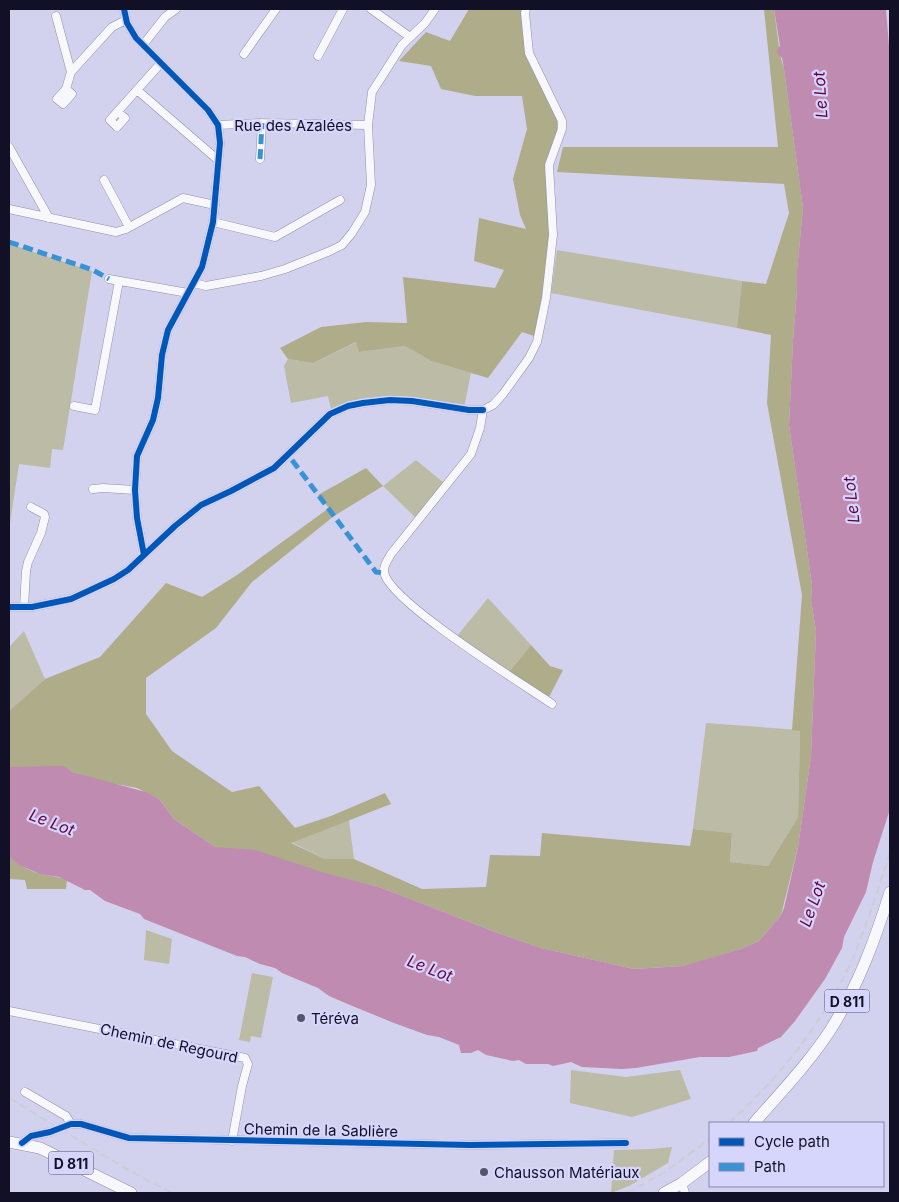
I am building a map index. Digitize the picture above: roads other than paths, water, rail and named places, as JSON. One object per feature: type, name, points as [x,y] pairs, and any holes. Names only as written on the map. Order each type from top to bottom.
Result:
[{"type":"main road","name":"D 811","points":[[755,1122],[790,1082],[832,1027],[860,976],[873,945],[890,892]]},
{"type":"main road","name":"D 811","points":[[9,1142],[40,1148],[131,1193]]},
{"type":"main road","points":[[664,1193],[683,1188],[709,1163]]},
{"type":"street","points":[[124,9],[126,20],[136,38],[208,110],[218,125],[220,143],[213,222],[202,267],[168,330],[162,355],[158,398],[153,420],[137,456],[135,490],[137,518],[144,555]]},
{"type":"street","points":[[143,45],[165,17],[176,9]]},
{"type":"street","points":[[244,54],[276,9]]},
{"type":"street","points":[[318,56],[343,9]]},
{"type":"street","points":[[370,9],[410,37]]},
{"type":"street","points":[[194,283],[206,286],[261,276],[294,266],[342,245],[365,212],[369,198],[371,185],[368,125],[372,92],[402,45],[425,23],[435,9]]},
{"type":"street","points":[[9,607],[24,607],[71,599],[114,579],[128,570],[174,526],[201,505],[274,468],[330,414],[348,406],[390,400],[412,401],[468,410],[483,410],[493,405],[503,394],[538,342],[553,235],[549,166],[562,129],[562,120],[529,53],[526,9]]},
{"type":"street","points":[[56,16],[70,72],[66,89]]},
{"type":"street","points":[[70,72],[112,27],[126,20]]},
{"type":"street","points":[[118,112],[161,63]]},
{"type":"street","points":[[137,90],[218,160]]},
{"type":"street","points":[[260,159],[262,123]]},
{"type":"street","name":"Rue des Azalées","points":[[218,125],[262,123],[368,125]]},
{"type":"street","points":[[9,147],[49,218]]},
{"type":"street","points":[[104,180],[129,227]]},
{"type":"street","points":[[9,209],[116,232],[183,198],[215,205]]},
{"type":"street","points":[[213,222],[275,236],[340,200]]},
{"type":"street","points":[[109,279],[188,293]]},
{"type":"street","points":[[74,406],[95,410],[119,281]]},
{"type":"street","points":[[483,410],[480,428],[471,454],[391,554],[384,566],[384,573],[390,584],[410,605],[435,625],[552,704]]},
{"type":"street","points":[[93,490],[103,488],[135,490]]},
{"type":"street","points":[[24,607],[28,562],[41,533],[45,517],[44,514],[31,507]]},
{"type":"street","name":"Chemin de Regourd","points":[[9,1011],[245,1058],[248,1064],[232,1141]]},
{"type":"street","points":[[22,1143],[31,1136],[50,1132],[71,1124],[66,1116],[25,1092]]},
{"type":"street","name":"Chemin de la Sablière","points":[[71,1124],[81,1124],[129,1138],[470,1145],[626,1144]]},
{"type":"street","points":[[40,1148],[50,1132]]},
{"type":"water","name":"Le Lot","points":[[774,9],[886,9],[890,59],[890,809],[873,862],[866,892],[844,937],[842,948],[825,979],[781,1037],[758,1048],[757,1051],[729,1057],[700,1057],[622,1069],[582,1067],[571,1062],[553,1066],[548,1064],[526,1064],[519,1060],[513,1061],[486,1055],[478,1050],[471,1053],[461,1053],[459,1045],[394,1023],[329,996],[318,988],[282,973],[275,968],[237,956],[144,919],[140,914],[105,901],[90,890],[85,890],[59,877],[40,874],[19,865],[9,857],[9,767],[62,766],[72,772],[146,792],[159,799],[174,819],[215,847],[255,850],[325,873],[382,888],[541,948],[634,969],[683,966],[741,949],[759,941],[781,915],[784,908],[798,847],[811,756],[816,631],[811,600],[812,585],[789,425],[797,271],[803,208],[784,69],[782,58],[778,55],[777,50],[780,46]]},
{"type":"railway","points":[[730,1122],[783,1068],[828,1006],[852,960],[890,853]]},
{"type":"railway","points":[[9,1098],[125,1168],[172,1193]]},
{"type":"railway","points":[[627,1193],[663,1173],[709,1140]]},
{"type":"place","name":"Téréva","points":[[301,1018]]},
{"type":"place","name":"Chausson Matériaux","points":[[484,1172]]}]
